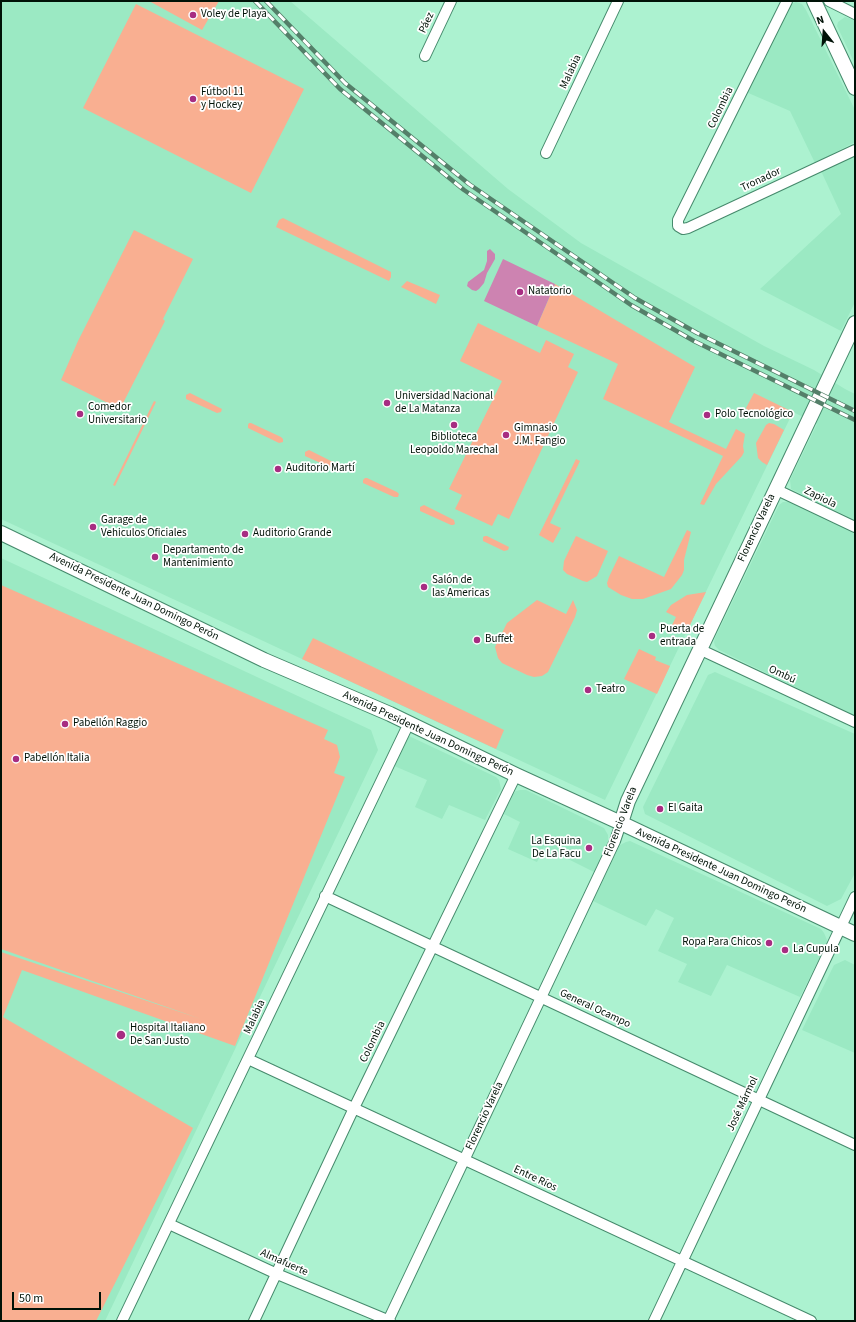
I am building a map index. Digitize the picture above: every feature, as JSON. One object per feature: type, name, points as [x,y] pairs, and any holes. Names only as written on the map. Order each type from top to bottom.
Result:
[{"type":"main road","points":[[814,1],[855,88]]},
{"type":"main road","name":"Florencio Varela","points":[[621,823],[628,801],[699,649],[775,489],[822,395],[855,323]]},
{"type":"main road","name":"Avenida Presidente Juan Domingo Perón","points":[[1,533],[264,660],[409,723],[516,775],[855,934]]},
{"type":"street","name":"Páez","points":[[425,56],[451,1]]},
{"type":"street","name":"Malabia","points":[[546,153],[618,1]]},
{"type":"street","name":"Colombia","points":[[678,226],[678,220],[787,1]]},
{"type":"street","points":[[829,1],[855,14]]},
{"type":"street","name":"Tronador","points":[[678,226],[683,229],[688,228],[855,150]]},
{"type":"street","name":"Zapiola","points":[[775,489],[855,527]]},
{"type":"street","name":"Ombú","points":[[699,649],[855,722]]},
{"type":"street","name":"Malabia","points":[[122,1321],[409,723]]},
{"type":"street","name":"Colombia","points":[[254,1321],[354,1108],[516,775]]},
{"type":"street","name":"Florencio Varela","points":[[389,1321],[615,841],[621,823]]},
{"type":"street","name":"General Ocampo","points":[[325,896],[855,1145]]},
{"type":"street","name":"José Mármol","points":[[654,1321],[855,897]]},
{"type":"street","name":"Entre Ríos","points":[[248,1059],[812,1321]]},
{"type":"street","name":"Almafuerte","points":[[169,1224],[277,1274],[389,1321]]},
{"type":"shaded area","name":"Universidad Nacional de La Matanza","points":[[1,1],[290,1],[508,189],[581,243],[764,346],[814,370],[855,394],[855,520],[791,489],[790,480],[817,424],[793,412],[605,800],[1,519]]},
{"type":"shaded area","name":"Voley de Playa","points":[[149,1],[219,1],[202,30]]},
{"type":"shaded area","points":[[796,2],[802,4],[806,10],[855,110],[855,142],[815,163],[790,111],[746,92],[789,5]]},
{"type":"shaded area","name":"Fútbol 11 y Hockey","points":[[136,4],[304,89],[251,193],[83,108]]},
{"type":"shaded area","points":[[845,17],[855,20],[855,64],[837,26],[838,22]]},
{"type":"shaded area","points":[[855,155],[855,302],[841,331],[760,289],[841,214],[821,171]]},
{"type":"shaded area","points":[[283,218],[391,272],[389,281],[276,227],[279,220]]},
{"type":"shaded area","points":[[134,230],[193,259],[163,319],[165,321],[120,409],[61,380],[78,341]]},
{"type":"shaded area","points":[[490,249],[495,254],[495,259],[487,273],[484,283],[476,291],[472,290],[467,286],[468,282],[484,270],[487,261],[487,251]]},
{"type":"shaded area","name":"Natatorio","points":[[503,259],[555,284],[537,326],[484,301]]},
{"type":"shaded area","points":[[407,281],[440,295],[436,304],[401,287]]},
{"type":"shaded area","points":[[555,284],[695,367],[669,422],[726,449],[736,429],[745,434],[743,446],[744,452],[742,456],[716,484],[704,505],[700,504],[723,456],[603,399],[618,364],[537,326]]},
{"type":"shaded area","name":"Gimnasio J.M. Fangio","points":[[478,323],[540,353],[546,340],[574,354],[568,367],[578,372],[509,519],[498,514],[492,526],[455,509],[462,495],[449,489],[502,381],[460,361]]},
{"type":"shaded area","points":[[190,393],[222,409],[221,412],[217,413],[186,399],[186,395]]},
{"type":"shaded area","points":[[754,393],[793,412],[789,419],[768,410],[760,410],[754,415],[748,413],[746,408]]},
{"type":"shaded area","points":[[154,401],[156,402],[115,486],[113,485]]},
{"type":"shaded area","points":[[249,423],[281,437],[283,442],[279,443],[248,428]]},
{"type":"shaded area","points":[[769,423],[774,424],[784,430],[767,465],[758,458],[756,443],[766,425]]},
{"type":"shaded area","points":[[309,450],[339,465],[340,469],[338,471],[305,456],[305,452]]},
{"type":"shaded area","points":[[576,459],[580,461],[550,523],[561,528],[553,543],[539,535]]},
{"type":"shaded area","points":[[365,478],[397,492],[399,494],[398,497],[394,497],[363,483]]},
{"type":"shaded area","points":[[783,502],[788,502],[855,534],[855,716],[719,650],[715,646],[715,638],[779,505]]},
{"type":"shaded area","points":[[424,505],[454,520],[455,524],[451,525],[420,511],[420,507]]},
{"type":"shaded area","points":[[687,530],[691,532],[684,560],[684,570],[671,589],[643,599],[632,599],[621,595],[608,587],[607,583],[609,577],[619,556],[664,577]]},
{"type":"shaded area","points":[[485,536],[509,547],[508,550],[504,551],[483,541],[483,537]]},
{"type":"shaded area","points":[[576,536],[608,551],[597,576],[587,582],[567,574],[563,570],[564,561]]},
{"type":"shaded area","name":"Hospital Italiano De San Justo","points":[[1,558],[371,730],[378,750],[105,1321],[1,1321]]},
{"type":"shaded area","name":"Hospital Italiano De San Justo","points":[[1,585],[328,730],[324,739],[337,745],[340,757],[334,773],[345,777],[235,1046],[22,970],[3,1017],[193,1128],[96,1321],[1,1321],[1,952],[201,1019],[1,949]]},
{"type":"shaded area","points":[[706,592],[690,625],[679,629],[671,627],[676,617],[666,612],[671,605],[687,595]]},
{"type":"shaded area","points":[[537,600],[566,614],[573,600],[577,610],[548,672],[542,676],[534,677],[502,663],[498,658],[495,647],[507,623]]},
{"type":"shaded area","points":[[313,638],[504,730],[496,749],[302,659]]},
{"type":"shaded area","points":[[639,649],[656,657],[655,660],[670,666],[657,694],[624,679]]},
{"type":"shaded area","points":[[715,672],[855,734],[855,873],[841,899],[827,906],[645,814],[643,807],[708,675]]},
{"type":"shaded area","points":[[409,736],[496,777],[499,780],[501,789],[485,820],[449,805],[442,819],[415,807],[427,780],[392,765],[406,737]]},
{"type":"shaded area","points":[[520,790],[526,790],[604,828],[608,835],[608,842],[594,872],[544,847],[537,862],[508,849],[520,822],[504,814],[513,794]]},
{"type":"shaded area","points":[[630,841],[821,929],[827,940],[826,945],[800,997],[727,965],[711,996],[678,982],[687,964],[658,951],[674,918],[656,909],[646,926],[593,901],[620,845]]},
{"type":"shaded area","points":[[845,960],[855,965],[855,1053],[802,1030],[834,965]]},
{"type":"railway","points":[[255,1],[340,89],[464,190],[631,305],[694,341],[855,420]]},
{"type":"railway","points":[[266,1],[345,83],[469,184],[635,298],[697,333],[855,411]]},
{"type":"place","name":"Voley de Playa","points":[[193,15]]},
{"type":"place","name":"Fútbol 11 y Hockey","points":[[193,99]]},
{"type":"place","name":"Natatorio","points":[[520,292]]},
{"type":"place","name":"Universidad Nacional de La Matanza","points":[[387,403]]},
{"type":"place","name":"Comedor Universitario","points":[[80,414]]},
{"type":"place","name":"Polo Tecnológico","points":[[707,415]]},
{"type":"place","name":"Biblioteca Leopoldo Marechal","points":[[454,425]]},
{"type":"place","name":"Gimnasio J.M. Fangio","points":[[506,435]]},
{"type":"place","name":"Auditorio Martí","points":[[278,469]]},
{"type":"place","name":"Garage de Vehiculos Oficiales","points":[[93,527]]},
{"type":"place","name":"Auditorio Grande","points":[[245,534]]},
{"type":"place","name":"Departamento de Mantenimiento","points":[[155,557]]},
{"type":"place","name":"Salón de las Americas","points":[[424,587]]},
{"type":"place","name":"Puerta de entrada","points":[[652,636]]},
{"type":"place","name":"Buffet","points":[[477,640]]},
{"type":"place","name":"Teatro","points":[[588,690]]},
{"type":"place","name":"Pabellón Raggio","points":[[65,724]]},
{"type":"place","name":"Pabellón Italia","points":[[16,759]]},
{"type":"place","name":"El Gaita","points":[[660,809]]},
{"type":"place","name":"La Esquina De La Facu","points":[[589,848]]},
{"type":"place","name":"Ropa Para Chicos","points":[[769,943]]},
{"type":"place","name":"La Cupula","points":[[785,950]]},
{"type":"place","name":"Hospital Italiano De San Justo","points":[[121,1035]]}]
